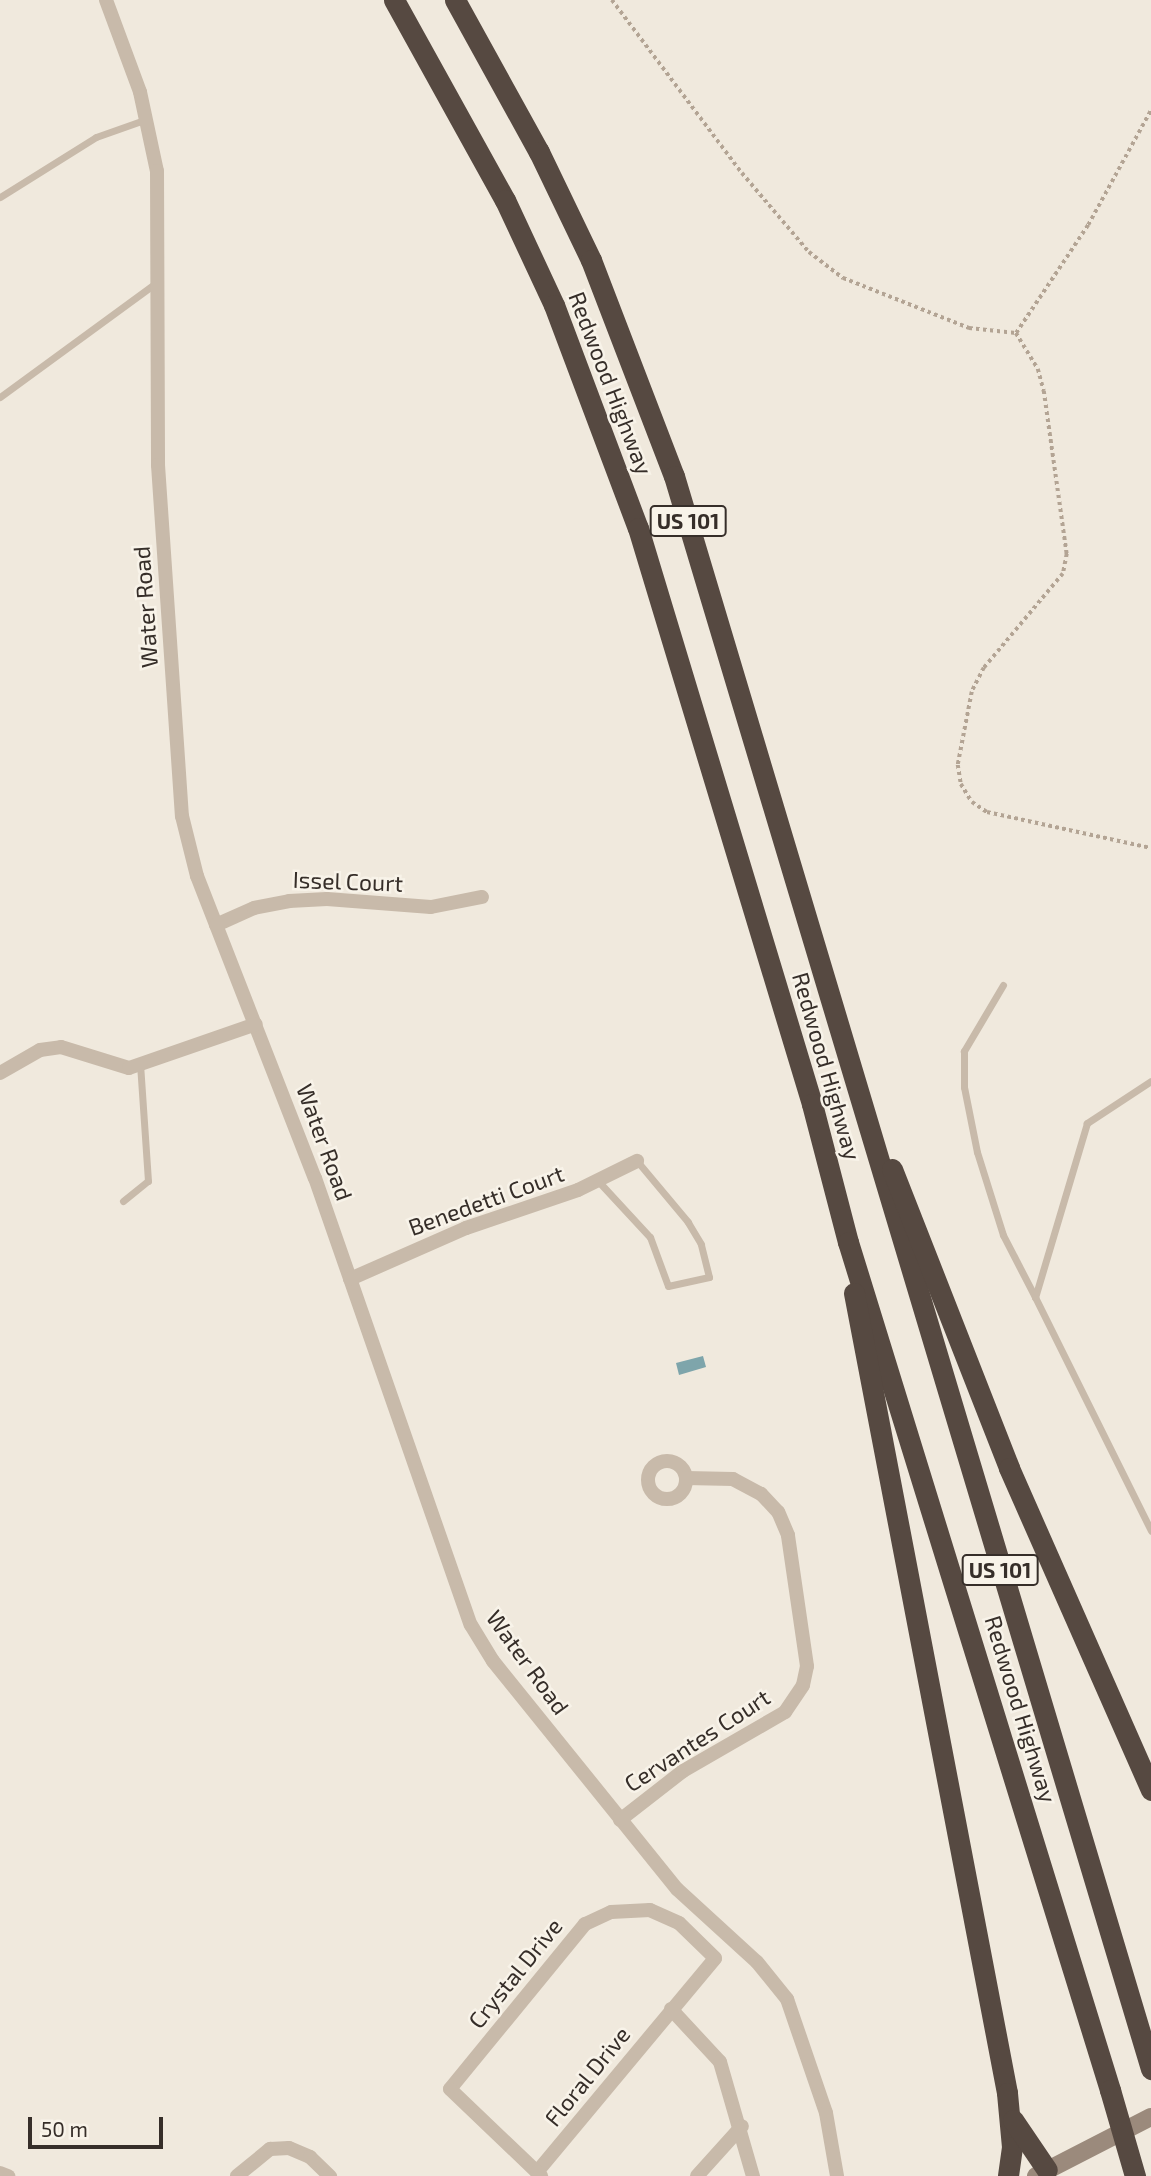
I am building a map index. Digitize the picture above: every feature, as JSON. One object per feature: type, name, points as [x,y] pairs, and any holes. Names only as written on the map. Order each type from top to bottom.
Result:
[{"type":"highway","name":"Redwood Highway","points":[[394,0],[505,200],[598,416],[673,642],[812,1104],[848,1242],[1135,2176]]},
{"type":"highway","name":"Redwood Highway","points":[[454,0],[539,152],[591,260],[638,377],[709,588],[1151,2069]]},
{"type":"highway","points":[[851,1070],[941,1285],[1009,1468],[1151,1790]]},
{"type":"highway","points":[[848,1242],[858,1331],[939,1727],[1011,2115],[1008,2176]]},
{"type":"highway","points":[[1011,2115],[1041,2173]]},
{"type":"main road","points":[[1041,2173],[1151,2117]]},
{"type":"street","name":"Water Road","points":[[106,0],[148,119],[157,171],[158,465],[182,816],[194,867],[256,1024],[350,1279],[471,1625],[494,1661],[677,1889],[757,1962],[787,1999],[831,2129],[837,2176]]},
{"type":"street","name":"Issel Court","points":[[216,925],[254,908],[289,901],[327,899],[430,908],[482,897]]},
{"type":"street","points":[[0,1073],[50,1048],[72,1048],[121,1068],[140,1065],[256,1024]]},
{"type":"street","name":"Benedetti Court","points":[[350,1279],[466,1228],[599,1182],[637,1161]]},
{"type":"street","name":"Cervantes Court","points":[[620,1820],[693,1765],[785,1712],[803,1685],[807,1667],[788,1535],[778,1512],[761,1494],[733,1479],[686,1478]]},
{"type":"street","name":"Crystal Drive","points":[[539,2174],[450,2088],[585,1924],[611,1912],[650,1910],[678,1923],[715,1958],[671,2009]]},
{"type":"street","points":[[671,2009],[720,2062],[742,2126],[753,2176]]},
{"type":"street","name":"Floral Drive","points":[[539,2174],[671,2009]]},
{"type":"street","points":[[697,2176],[742,2126]]},
{"type":"street","points":[[237,2176],[270,2149],[289,2148],[310,2157],[330,2176]]},
{"type":"street","points":[[0,2172],[8,2176]]},
{"type":"lane","points":[[0,197],[96,137],[148,119]]},
{"type":"lane","points":[[0,397],[158,282]]},
{"type":"lane","points":[[1003,985],[964,1051],[964,1087],[977,1152],[1003,1235],[1151,1531]]},
{"type":"lane","points":[[122,1201],[148,1181],[140,1065]]},
{"type":"lane","points":[[1035,1297],[1087,1123],[1151,1081]]},
{"type":"lane","points":[[599,1182],[650,1237],[668,1286],[709,1276],[701,1244],[688,1222],[637,1161]]},
{"type":"path","points":[[612,0],[743,173],[809,252],[844,278],[944,318],[990,333],[1016,333]]},
{"type":"path","points":[[1016,333],[1088,225],[1151,110]]},
{"type":"path","points":[[1016,333],[1038,369],[1044,391],[1067,554],[1063,573],[984,668],[972,692],[959,756],[961,784],[972,802],[987,812],[1151,848]]},
{"type":"water","points":[[703,1356],[706,1367],[679,1375],[676,1363]]}]
